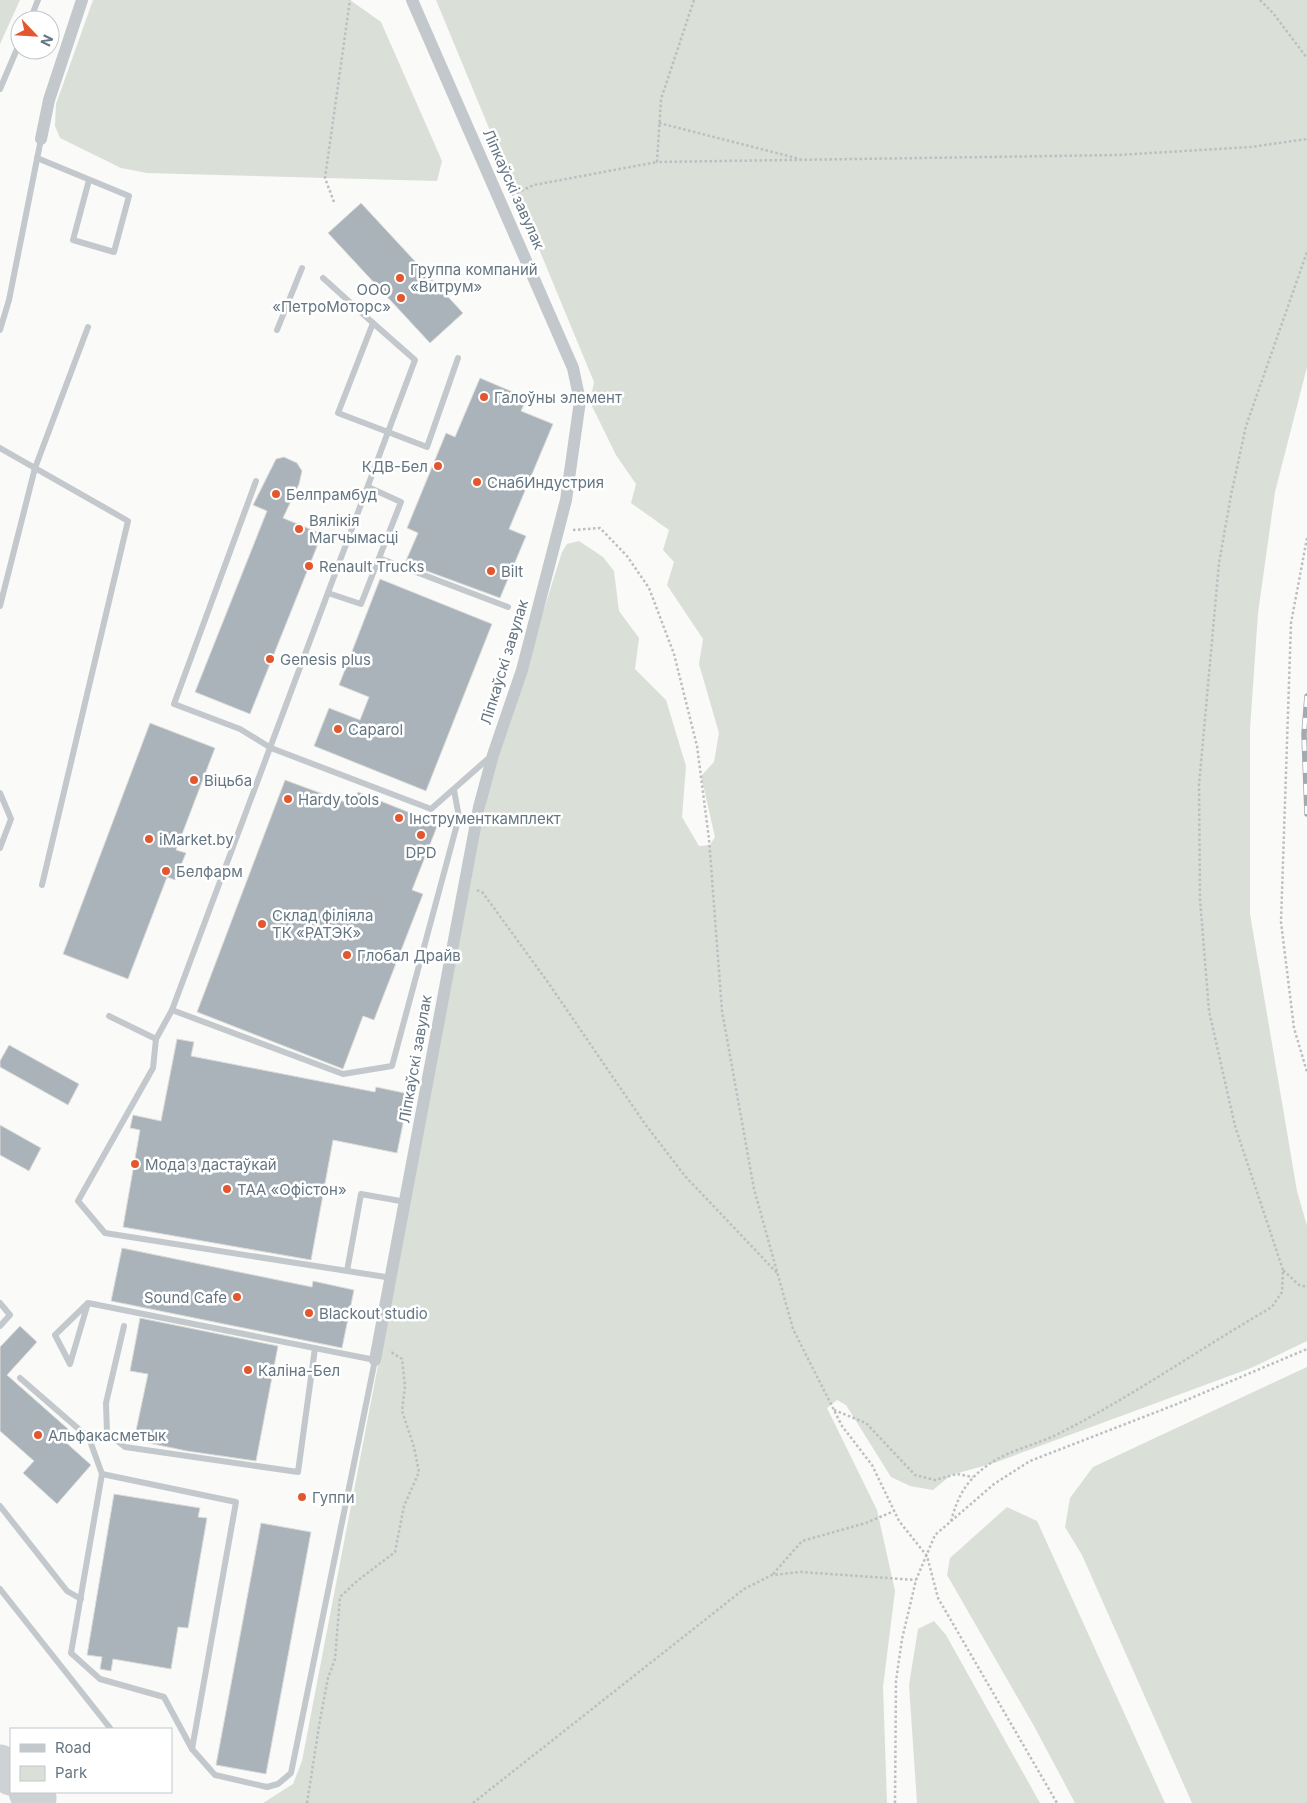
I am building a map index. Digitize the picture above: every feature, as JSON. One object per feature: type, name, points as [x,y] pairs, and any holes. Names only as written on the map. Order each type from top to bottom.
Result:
[{"type":"street","points":[[41,139],[49,100],[82,0]]},
{"type":"street","name":"Ліпкаўскі завулак","points":[[375,1360],[392,1278],[479,808],[493,755],[522,670],[566,500],[580,401],[574,368],[412,0]]},
{"type":"lane","points":[[0,89],[12,60]]},
{"type":"lane","points":[[0,330],[10,300],[41,139]]},
{"type":"lane","points":[[37,158],[129,196],[114,252],[73,240],[89,180]]},
{"type":"lane","points":[[277,330],[302,268]]},
{"type":"lane","points":[[323,278],[415,360],[172,1010],[156,1039],[153,1068],[78,1202],[105,1233],[392,1278]]},
{"type":"lane","points":[[373,323],[338,413],[426,447],[458,358]]},
{"type":"lane","points":[[0,606],[34,468],[88,327]]},
{"type":"lane","points":[[0,448],[128,521],[42,885]]},
{"type":"lane","points":[[256,481],[174,704],[240,729],[271,748],[431,809],[493,755]]},
{"type":"lane","points":[[328,593],[361,604],[401,502],[368,487]]},
{"type":"lane","points":[[379,558],[508,607]]},
{"type":"lane","points":[[172,1010],[343,1074],[392,1066],[459,817],[454,790]]},
{"type":"lane","points":[[0,793],[11,819],[0,848]]},
{"type":"lane","points":[[109,1016],[156,1039]]},
{"type":"lane","points":[[347,1271],[361,1194],[406,1202]]},
{"type":"lane","points":[[88,1302],[75,1346],[70,1364],[55,1335],[88,1302]]},
{"type":"lane","points":[[20,1378],[89,1438],[102,1474],[71,1653],[100,1679],[164,1697],[192,1749],[215,1775],[267,1787],[278,1784],[291,1773],[375,1360],[88,1302]]},
{"type":"lane","points":[[0,1303],[10,1315],[0,1326]]},
{"type":"lane","points":[[124,1326],[106,1403],[107,1432],[125,1447],[298,1472],[315,1348]]},
{"type":"lane","points":[[102,1474],[236,1502],[192,1749]]},
{"type":"lane","points":[[0,1506],[67,1592],[80,1599]]},
{"type":"lane","points":[[0,1589],[110,1728]]},
{"type":"path","points":[[334,202],[325,178],[350,0]]},
{"type":"path","points":[[657,162],[661,99],[694,0]]},
{"type":"path","points":[[1260,0],[1273,13],[1307,58]]},
{"type":"path","points":[[659,123],[806,161]]},
{"type":"path","points":[[501,200],[534,185],[657,162],[1118,155],[1251,147],[1307,139]]},
{"type":"path","points":[[950,1521],[960,1493],[973,1477],[1002,1456],[1058,1434],[1151,1381],[1272,1307],[1282,1292],[1283,1270],[1235,1126],[1209,1011],[1200,899],[1199,785],[1219,563],[1231,495],[1246,426],[1307,252]]},
{"type":"path","points":[[558,531],[600,528],[627,556],[649,588],[674,654],[698,756],[709,839],[722,1011],[754,1188],[793,1329],[842,1426],[872,1465],[898,1521],[927,1556],[938,1598],[1057,1803]]},
{"type":"path","points":[[1307,538],[1291,623],[1281,922],[1294,1028],[1307,1072]]},
{"type":"path","points":[[464,882],[483,893],[684,1176],[779,1275]]},
{"type":"path","points":[[1283,1270],[1299,1284],[1307,1288]]},
{"type":"path","points":[[307,1803],[328,1678],[335,1659],[340,1597],[357,1580],[395,1552],[404,1506],[419,1472],[414,1447],[402,1411],[405,1386],[402,1359],[391,1352],[391,1346]]},
{"type":"path","points":[[895,1803],[896,1680],[902,1639],[916,1580],[935,1535],[994,1484],[1030,1461],[1177,1404],[1307,1349]]},
{"type":"path","points":[[833,1409],[866,1423],[915,1475],[935,1480],[957,1474],[973,1477]]},
{"type":"path","points":[[772,1575],[802,1541],[866,1524],[894,1511]]},
{"type":"path","points":[[473,1803],[744,1589],[772,1575],[801,1572],[916,1580]]},
{"type":"green space","points":[[0,0],[20,0],[15,10],[10,10],[10,22],[0,44]]},
{"type":"green space","points":[[93,0],[350,0],[381,22],[442,161],[437,181],[147,173],[121,168],[60,138],[55,126],[56,104]]},
{"type":"green space","points":[[436,0],[1307,0],[1307,367],[1275,492],[1258,613],[1250,729],[1250,914],[1297,1191],[1307,1226],[1307,1341],[1251,1368],[994,1463],[951,1475],[933,1490],[910,1486],[891,1477],[846,1405],[837,1400],[827,1408],[877,1510],[895,1591],[883,1687],[887,1803],[263,1803],[293,1784],[302,1761],[491,777],[562,552],[567,544],[579,541],[603,557],[614,571],[619,611],[639,638],[635,669],[666,700],[686,766],[682,817],[699,846],[710,845],[715,837],[701,776],[714,762],[719,733],[699,664],[703,639],[667,585],[674,562],[663,550],[669,530],[631,503],[636,484],[616,455],[590,402],[594,382]]},
{"type":"green space","points":[[1307,1367],[1307,1803],[1192,1803],[1082,1555],[1065,1527],[1070,1498],[1093,1467]]},
{"type":"green space","points":[[1007,1507],[1037,1521],[1165,1803],[1075,1803],[1034,1726],[947,1575],[950,1558]]},
{"type":"green space","points":[[934,1621],[946,1635],[1040,1803],[917,1803],[909,1685],[918,1629]]},
{"type":"building","name":"Группа компаний «Витрум»","points":[[361,203],[463,313],[430,343],[328,233]]},
{"type":"building","name":"СнабИндустрия","points":[[480,378],[527,398],[521,411],[553,424],[509,529],[526,536],[500,598],[405,563],[418,533],[407,528],[446,433],[455,437]]},
{"type":"building","points":[[284,457],[297,463],[302,471],[299,484],[283,518],[322,534],[250,714],[195,692],[267,511],[253,505],[276,459]]},
{"type":"building","points":[[380,579],[492,624],[426,791],[314,746],[329,708],[360,720],[369,697],[339,685]]},
{"type":"building","points":[[150,723],[215,748],[176,850],[186,853],[175,880],[167,877],[128,979],[63,954]]},
{"type":"building","points":[[285,780],[353,805],[358,792],[438,824],[412,890],[423,894],[374,1020],[363,1016],[343,1069],[197,1012]]},
{"type":"building","points":[[177,1039],[194,1042],[191,1056],[375,1092],[376,1087],[409,1094],[397,1153],[333,1140],[311,1260],[123,1227],[140,1130],[130,1128],[133,1115],[161,1121]]},
{"type":"building","points":[[9,1045],[79,1084],[68,1105],[0,1067],[0,1061]]},
{"type":"building","points":[[0,1125],[41,1148],[29,1171],[0,1155]]},
{"type":"building","points":[[122,1248],[312,1287],[313,1281],[354,1290],[342,1348],[111,1301]]},
{"type":"building","points":[[140,1318],[278,1346],[256,1461],[187,1451],[134,1440],[148,1374],[130,1371]]},
{"type":"building","points":[[20,1326],[37,1342],[7,1375],[68,1429],[61,1438],[91,1465],[57,1504],[23,1473],[34,1461],[0,1431],[0,1347]]},
{"type":"building","points":[[114,1494],[200,1508],[198,1517],[207,1518],[188,1628],[178,1627],[171,1669],[113,1659],[111,1671],[100,1669],[102,1657],[87,1655]]},
{"type":"building","points":[[261,1523],[311,1532],[266,1774],[216,1765]]},
{"type":"taxiway","points":[[0,1765],[10,1774]]},
{"type":"taxiway","points":[[30,1793],[36,1798],[32,1803]]},
{"type":"railway","points":[[1307,696],[1304,734],[1307,814]]},
{"type":"place","name":"Группа компаний «Витрум»","points":[[400,278]]},
{"type":"place","name":"ООО «ПетроМоторс»","points":[[401,298]]},
{"type":"place","name":"Галоўны элемент","points":[[484,397]]},
{"type":"place","name":"КДВ-Бел","points":[[438,466]]},
{"type":"place","name":"СнабИндустрия","points":[[477,482]]},
{"type":"place","name":"Белпрамбуд","points":[[276,494]]},
{"type":"place","name":"Вялікія Магчымасці","points":[[299,529]]},
{"type":"place","name":"Renault Trucks","points":[[309,566]]},
{"type":"place","name":"Bilt","points":[[491,571]]},
{"type":"place","name":"Genesis plus","points":[[270,659]]},
{"type":"place","name":"Caparol","points":[[338,729]]},
{"type":"place","name":"Віцьба","points":[[194,780]]},
{"type":"place","name":"Hardy tools","points":[[288,799]]},
{"type":"place","name":"Інструменткамплект","points":[[399,818]]},
{"type":"place","name":"DPD","points":[[421,835]]},
{"type":"place","name":"iMarket.by","points":[[149,839]]},
{"type":"place","name":"Белфарм","points":[[166,871]]},
{"type":"place","name":"Склад філіяла ТК «РАТЭК»","points":[[262,924]]},
{"type":"place","name":"Глобал Драйв","points":[[347,955]]},
{"type":"place","name":"Мода з дастаўкай","points":[[135,1164]]},
{"type":"place","name":"ТАА «Офістон»","points":[[227,1189]]},
{"type":"place","name":"Sound Cafe","points":[[237,1297]]},
{"type":"place","name":"Blackout studio","points":[[309,1313]]},
{"type":"place","name":"Каліна-Бел","points":[[248,1370]]},
{"type":"place","name":"Альфакасметык","points":[[38,1435]]},
{"type":"place","name":"Гуппи","points":[[302,1497]]}]
